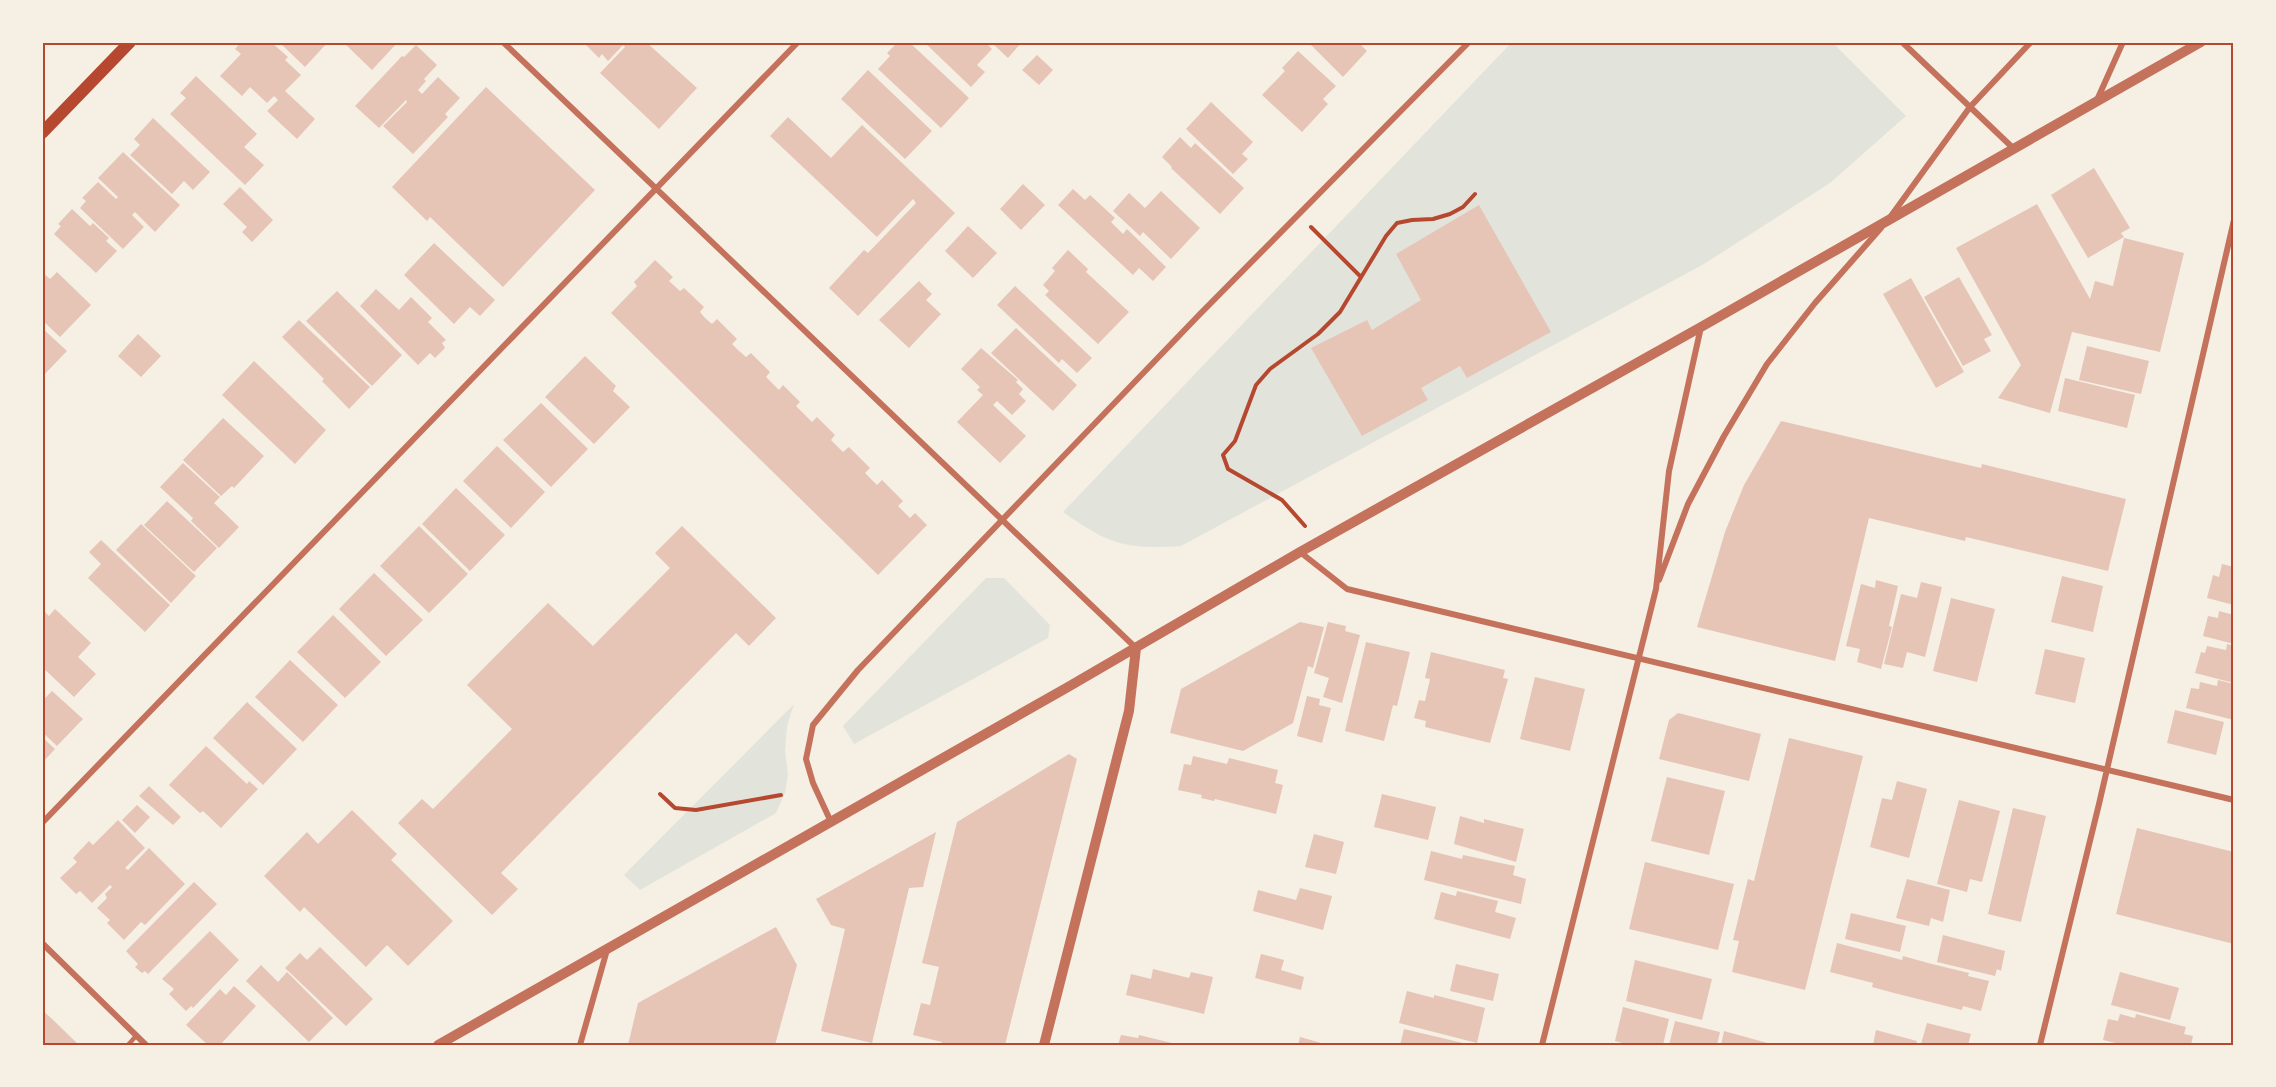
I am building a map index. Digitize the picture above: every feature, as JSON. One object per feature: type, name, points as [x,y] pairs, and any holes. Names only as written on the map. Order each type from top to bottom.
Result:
[{"type":"main road","points":[[42,133],[129,42]]},
{"type":"street","points":[[502,42],[1136,648]]},
{"type":"street","points":[[42,823],[798,42]]},
{"type":"street","points":[[831,822],[813,783],[806,759],[813,725],[858,670],[1191,323],[1469,42]]},
{"type":"street","points":[[1902,42],[2013,148]]},
{"type":"street","points":[[1656,589],[1688,504],[1724,436],[1767,364],[1815,303],[1889,219],[1970,107],[2031,42]]},
{"type":"street","points":[[2097,101],[2123,42]]},
{"type":"street","points":[[438,1045],[1136,648],[1300,552],[2201,42]]},
{"type":"street","points":[[2040,1045],[2234,220]]},
{"type":"street","points":[[1542,1045],[1656,589],[1669,471],[1701,327]]},
{"type":"street","points":[[1300,552],[1347,588],[2234,800]]},
{"type":"street","points":[[1044,1045],[1129,711],[1136,648]]},
{"type":"street","points":[[42,943],[146,1045]]},
{"type":"street","points":[[580,1045],[608,949]]},
{"type":"lane","points":[[128,1045],[136,1036]]},
{"type":"path","points":[[1319,542],[1282,500],[1228,469],[1222,455],[1235,441],[1256,385],[1270,369],[1318,334],[1340,312],[1386,236],[1397,223],[1433,219],[1450,214],[1463,207],[1475,194]]},
{"type":"path","points":[[1298,215],[1361,277]]},
{"type":"path","points":[[660,794],[675,808],[696,810],[781,795]]},
{"type":"shaded area","points":[[1512,42],[1832,42],[1906,116],[1830,183],[1704,264],[1181,546],[1146,547],[1118,542],[1093,531],[1063,512]]},
{"type":"shaded area","points":[[986,578],[1004,578],[1050,625],[1048,638],[854,744],[843,726]]},
{"type":"shaded area","points":[[794,704],[787,726],[785,751],[788,774],[785,793],[776,813],[640,890],[624,875]]},
{"type":"building","points":[[241,42],[271,42],[288,57],[285,60],[301,75],[285,91],[315,119],[297,139],[267,111],[278,100],[274,96],[267,103],[250,87],[242,96],[220,76],[241,54],[235,49]]},
{"type":"building","points":[[279,42],[328,42],[305,67]]},
{"type":"building","points":[[343,42],[398,42],[372,70]]},
{"type":"building","points":[[583,42],[646,42],[697,88],[659,129],[600,73],[625,47],[623,45],[608,61],[602,54],[599,58]]},
{"type":"building","points":[[898,42],[909,42],[969,98],[941,128],[878,69],[890,56],[887,53]]},
{"type":"building","points":[[924,42],[985,42],[992,49],[977,65],[985,72],[971,87]]},
{"type":"building","points":[[991,42],[1022,42],[1008,58]]},
{"type":"building","points":[[1308,42],[1358,42],[1367,51],[1343,77]]},
{"type":"building","points":[[416,45],[437,65],[424,79],[426,81],[418,90],[422,94],[438,77],[460,98],[445,114],[448,117],[413,154],[383,126],[407,102],[406,100],[379,128],[355,106],[402,56],[404,57]]},
{"type":"building","points":[[1298,51],[1336,86],[1323,99],[1328,104],[1302,132],[1262,95],[1285,71],[1282,68]]},
{"type":"building","points":[[1037,55],[1053,70],[1039,85],[1022,70]]},
{"type":"building","points":[[868,70],[932,131],[905,159],[841,99]]},
{"type":"building","points":[[196,76],[257,134],[244,147],[264,165],[245,185],[170,114],[186,98],[180,93]]},
{"type":"building","points":[[486,87],[595,190],[503,287],[430,217],[427,221],[392,187]]},
{"type":"building","points":[[1211,102],[1253,142],[1242,154],[1248,159],[1233,174],[1186,129]]},
{"type":"building","points":[[788,117],[831,158],[862,125],[955,213],[858,316],[829,288],[864,250],[868,253],[916,203],[913,199],[877,237],[770,136]]},
{"type":"building","points":[[153,118],[210,172],[193,190],[184,181],[172,194],[130,155],[140,145],[134,139]]},
{"type":"building","points":[[1180,137],[1191,148],[1195,143],[1244,188],[1220,214],[1162,157]]},
{"type":"building","points":[[123,152],[180,205],[155,232],[135,212],[132,215],[144,227],[123,249],[80,208],[86,201],[82,198],[98,182],[116,199],[118,197],[98,178]]},
{"type":"building","points":[[2094,168],[2130,228],[2121,233],[2124,237],[2088,258],[2051,195]]},
{"type":"building","points":[[1023,184],[1045,205],[1021,230],[1000,209]]},
{"type":"building","points":[[240,187],[273,220],[252,242],[242,232],[247,227],[223,204]]},
{"type":"building","points":[[1073,189],[1085,200],[1090,195],[1115,218],[1111,222],[1123,234],[1127,229],[1166,267],[1153,281],[1139,268],[1133,275],[1058,205]]},
{"type":"building","points":[[1161,191],[1200,228],[1171,259],[1143,232],[1140,236],[1113,211],[1129,193],[1145,208]]},
{"type":"building","points":[[2037,204],[2090,299],[2095,281],[2113,286],[2124,238],[2184,253],[2160,352],[2072,332],[2050,413],[1998,398],[2021,365],[1956,248]]},
{"type":"building","points":[[1479,205],[1551,332],[1467,378],[1460,366],[1421,388],[1428,400],[1362,436],[1311,348],[1367,320],[1372,330],[1421,300],[1396,254]]},
{"type":"building","points":[[72,209],[90,226],[93,223],[109,238],[106,241],[117,251],[96,273],[54,234],[61,226],[58,224]]},
{"type":"building","points":[[968,226],[997,253],[973,278],[945,251]]},
{"type":"building","points":[[434,243],[495,300],[480,316],[470,307],[454,324],[404,275]]},
{"type":"building","points":[[1068,250],[1088,269],[1086,272],[1129,312],[1098,344],[1045,295],[1049,291],[1043,285],[1055,271],[1052,268]]},
{"type":"building","points":[[655,260],[673,277],[669,281],[680,291],[684,288],[704,307],[700,312],[705,318],[712,324],[717,319],[737,339],[732,344],[738,350],[746,357],[751,353],[770,372],[766,377],[779,390],[783,385],[800,402],[796,406],[812,422],[817,417],[835,435],[831,440],[843,452],[849,447],[870,468],[865,473],[877,485],[882,480],[903,501],[898,506],[910,518],[915,513],[927,525],[878,575],[611,313],[637,286],[634,282]]},
{"type":"building","points":[[42,272],[50,279],[57,272],[91,305],[60,337],[42,320]]},
{"type":"building","points":[[1959,277],[1992,335],[1984,339],[1991,351],[1963,366],[1924,297]]},
{"type":"building","points":[[1911,278],[1964,372],[1936,388],[1883,294]]},
{"type":"building","points":[[919,281],[932,294],[926,300],[941,314],[909,348],[879,320]]},
{"type":"building","points":[[1015,286],[1092,358],[1077,373],[1062,359],[1059,363],[997,305]]},
{"type":"building","points":[[376,289],[399,310],[411,297],[432,318],[428,322],[446,340],[442,343],[445,348],[435,358],[430,353],[418,365],[360,306]]},
{"type":"building","points":[[337,291],[402,355],[372,386],[306,321]]},
{"type":"building","points":[[299,320],[370,387],[349,409],[322,381],[324,379],[282,337]]},
{"type":"building","points":[[42,328],[67,351],[42,377]]},
{"type":"building","points":[[1016,328],[1077,385],[1053,411],[991,353]]},
{"type":"building","points":[[138,334],[161,356],[141,377],[118,356]]},
{"type":"building","points":[[2087,346],[2149,361],[2141,394],[2079,380]]},
{"type":"building","points":[[981,348],[1018,380],[1016,382],[1023,389],[1019,394],[1026,401],[1012,415],[997,401],[993,405],[1026,436],[1000,463],[957,422],[983,395],[977,390],[980,387],[961,369]]},
{"type":"building","points":[[585,356],[616,386],[613,391],[630,407],[594,444],[545,397]]},
{"type":"building","points":[[254,361],[326,430],[295,464],[222,395]]},
{"type":"building","points":[[2065,378],[2135,395],[2127,428],[2058,411]]},
{"type":"building","points":[[541,403],[588,449],[551,487],[503,440]]},
{"type":"building","points":[[223,418],[264,456],[234,488],[232,486],[221,496],[183,460]]},
{"type":"building","points":[[1781,421],[1981,468],[1982,464],[2126,499],[2108,571],[1966,537],[1965,541],[1869,518],[1835,661],[1697,627],[1725,532],[1744,485]]},
{"type":"building","points":[[497,446],[545,492],[511,528],[463,481]]},
{"type":"building","points":[[183,463],[220,497],[214,503],[239,527],[219,548],[191,521],[193,518],[160,487]]},
{"type":"building","points":[[456,488],[505,535],[470,571],[422,524]]},
{"type":"building","points":[[167,501],[217,548],[194,572],[144,525]]},
{"type":"building","points":[[141,524],[196,576],[171,603],[116,550]]},
{"type":"building","points":[[419,526],[468,574],[429,613],[380,566]]},
{"type":"building","points":[[682,526],[776,618],[749,646],[736,633],[501,873],[518,889],[492,915],[398,823],[422,799],[433,809],[512,729],[467,685],[548,603],[593,646],[670,568],[655,553]]},
{"type":"building","points":[[101,540],[170,605],[145,632],[88,578],[101,564],[89,552]]},
{"type":"building","points":[[2222,564],[2234,567],[2234,605],[2207,598],[2213,575],[2219,577]]},
{"type":"building","points":[[374,573],[423,620],[386,656],[339,609]]},
{"type":"building","points":[[2062,576],[2103,586],[2093,632],[2051,622]]},
{"type":"building","points":[[1876,580],[1898,586],[1889,626],[1892,627],[1881,669],[1857,662],[1860,649],[1846,646],[1861,584],[1875,588]]},
{"type":"building","points":[[1921,582],[1942,587],[1925,657],[1907,652],[1903,668],[1884,664],[1901,594],[1917,598]]},
{"type":"building","points":[[1951,598],[1995,609],[1977,682],[1933,671]]},
{"type":"building","points":[[42,609],[49,616],[55,609],[91,643],[78,657],[96,674],[74,697],[42,667]]},
{"type":"building","points":[[2219,611],[2234,615],[2234,644],[2203,636],[2208,616],[2218,618]]},
{"type":"building","points":[[333,615],[381,662],[345,698],[297,652]]},
{"type":"building","points":[[1300,622],[1324,627],[1313,668],[1308,666],[1293,723],[1243,751],[1170,733],[1181,689]]},
{"type":"building","points":[[1328,622],[1346,626],[1345,631],[1360,635],[1342,703],[1323,697],[1329,678],[1314,673]]},
{"type":"building","points":[[1366,642],[1410,652],[1397,706],[1393,705],[1384,741],[1345,731]]},
{"type":"building","points":[[2227,644],[2234,646],[2234,683],[2195,673],[2201,652],[2205,653],[2207,646],[2226,650]]},
{"type":"building","points":[[2045,649],[2085,658],[2075,703],[2035,694]]},
{"type":"building","points":[[1431,652],[1505,670],[1503,678],[1508,679],[1490,743],[1425,727],[1426,721],[1414,718],[1419,700],[1425,701],[1430,679],[1425,678]]},
{"type":"building","points":[[290,660],[338,705],[303,742],[255,697]]},
{"type":"building","points":[[1535,677],[1585,689],[1570,751],[1520,739]]},
{"type":"building","points":[[2218,680],[2234,684],[2234,720],[2186,708],[2191,688],[2199,689],[2200,682],[2217,686]]},
{"type":"building","points":[[52,691],[83,719],[57,746],[42,732],[42,701]]},
{"type":"building","points":[[1307,696],[1320,699],[1319,705],[1331,708],[1322,743],[1297,736]]},
{"type":"building","points":[[247,702],[297,749],[263,785],[213,738]]},
{"type":"building","points":[[2175,710],[2224,722],[2216,755],[2167,743]]},
{"type":"building","points":[[1678,713],[1761,734],[1749,781],[1659,759],[1669,720]]},
{"type":"building","points":[[42,737],[55,749],[42,763]]},
{"type":"building","points":[[1789,738],[1863,756],[1805,990],[1732,972],[1739,941],[1733,940],[1748,879],[1754,881]]},
{"type":"building","points":[[206,746],[247,784],[249,781],[258,789],[221,828],[203,811],[200,813],[169,785]]},
{"type":"building","points":[[1069,754],[1077,759],[1005,1045],[941,1045],[942,1042],[913,1035],[921,1003],[930,1005],[939,967],[922,963],[957,822]]},
{"type":"building","points":[[1193,756],[1227,764],[1229,758],[1278,770],[1275,783],[1283,785],[1276,814],[1215,799],[1214,801],[1201,798],[1202,795],[1178,790],[1184,764],[1191,765]]},
{"type":"building","points":[[1667,777],[1725,791],[1709,855],[1651,841]]},
{"type":"building","points":[[1897,781],[1927,789],[1909,858],[1870,847],[1882,798],[1892,800]]},
{"type":"building","points":[[149,786],[181,817],[173,825],[139,796]]},
{"type":"building","points":[[1382,794],[1436,807],[1428,840],[1374,827]]},
{"type":"building","points":[[1959,800],[2000,811],[1982,882],[1970,879],[1967,892],[1937,884]]},
{"type":"building","points":[[137,805],[150,817],[135,833],[122,820]]},
{"type":"building","points":[[2013,808],[2046,816],[2021,922],[1988,914]]},
{"type":"building","points":[[352,810],[397,854],[391,860],[453,921],[408,966],[387,945],[366,967],[304,907],[300,912],[264,876],[307,832],[318,844]]},
{"type":"building","points":[[1460,816],[1484,823],[1484,819],[1524,829],[1516,862],[1454,844]]},
{"type":"building","points":[[118,820],[145,848],[125,868],[128,870],[149,848],[185,884],[145,925],[141,922],[124,940],[107,923],[110,920],[97,908],[107,898],[105,894],[112,887],[110,885],[92,903],[80,891],[76,894],[60,878],[77,862],[73,858],[89,841],[93,845]]},
{"type":"building","points":[[2137,828],[2234,852],[2234,944],[2116,914]]},
{"type":"building","points":[[936,832],[923,887],[909,888],[872,1043],[821,1031],[845,929],[831,925],[816,899]]},
{"type":"building","points":[[1314,834],[1344,842],[1336,874],[1305,867]]},
{"type":"building","points":[[1431,851],[1462,859],[1463,855],[1515,866],[1513,875],[1526,879],[1521,904],[1424,880]]},
{"type":"building","points":[[1645,862],[1734,884],[1718,950],[1629,929]]},
{"type":"building","points":[[1907,879],[1950,890],[1943,922],[1931,918],[1929,926],[1896,918]]},
{"type":"building","points":[[194,882],[217,904],[148,974],[145,971],[142,973],[135,967],[138,964],[126,951]]},
{"type":"building","points":[[1300,888],[1332,896],[1323,930],[1253,911],[1258,890],[1296,900]]},
{"type":"building","points":[[1457,891],[1498,901],[1495,912],[1516,918],[1510,939],[1434,919],[1441,892],[1456,896]]},
{"type":"building","points":[[1851,913],[1906,926],[1900,952],[1845,939]]},
{"type":"building","points":[[776,927],[797,965],[775,1045],[628,1045],[638,1003]]},
{"type":"building","points":[[210,931],[239,960],[193,1008],[191,1006],[186,1011],[169,994],[174,989],[162,979]]},
{"type":"building","points":[[1943,935],[2005,951],[2001,971],[1997,969],[1995,976],[1937,962]]},
{"type":"building","points":[[1837,943],[1902,960],[1903,956],[1969,973],[1968,976],[1989,981],[1981,1011],[1963,1006],[1962,1010],[1894,993],[1872,987],[1873,983],[1830,972]]},
{"type":"building","points":[[320,947],[373,999],[346,1026],[285,968],[300,953],[307,960]]},
{"type":"building","points":[[1261,954],[1284,960],[1281,970],[1304,977],[1301,990],[1255,978]]},
{"type":"building","points":[[1635,960],[1712,979],[1702,1020],[1626,1001]]},
{"type":"building","points":[[1456,964],[1499,974],[1493,1001],[1450,991]]},
{"type":"building","points":[[261,965],[278,982],[287,972],[333,1018],[309,1042],[246,981]]},
{"type":"building","points":[[1153,969],[1189,978],[1191,972],[1213,977],[1204,1014],[1126,995],[1131,974],[1151,979]]},
{"type":"building","points":[[2120,972],[2179,988],[2170,1020],[2111,1005]]},
{"type":"building","points":[[234,986],[256,1006],[220,1045],[208,1045],[186,1025],[220,989],[226,995]]},
{"type":"building","points":[[1407,991],[1434,998],[1434,995],[1485,1008],[1477,1043],[1399,1023]]},
{"type":"building","points":[[1623,1007],[1669,1019],[1663,1045],[1630,1045],[1615,1041]]},
{"type":"building","points":[[42,1010],[51,1018],[79,1045],[42,1045]]},
{"type":"building","points":[[2120,1014],[2135,1018],[2136,1014],[2186,1027],[2184,1034],[2193,1036],[2191,1045],[2124,1045],[2103,1040],[2108,1019],[2118,1021]]},
{"type":"building","points":[[1675,1021],[1720,1032],[1717,1045],[1669,1045]]},
{"type":"building","points":[[1927,1023],[1971,1034],[1968,1045],[1921,1044]]},
{"type":"building","points":[[1404,1029],[1467,1044],[1467,1045],[1400,1045]]},
{"type":"building","points":[[1876,1030],[1917,1041],[1916,1045],[1873,1045]]},
{"type":"building","points":[[1724,1031],[1771,1044],[1771,1045],[1721,1045]]},
{"type":"building","points":[[1121,1035],[1138,1038],[1139,1035],[1180,1045],[1118,1045]]},
{"type":"building","points":[[1300,1037],[1325,1044],[1325,1045],[1298,1045]]}]
